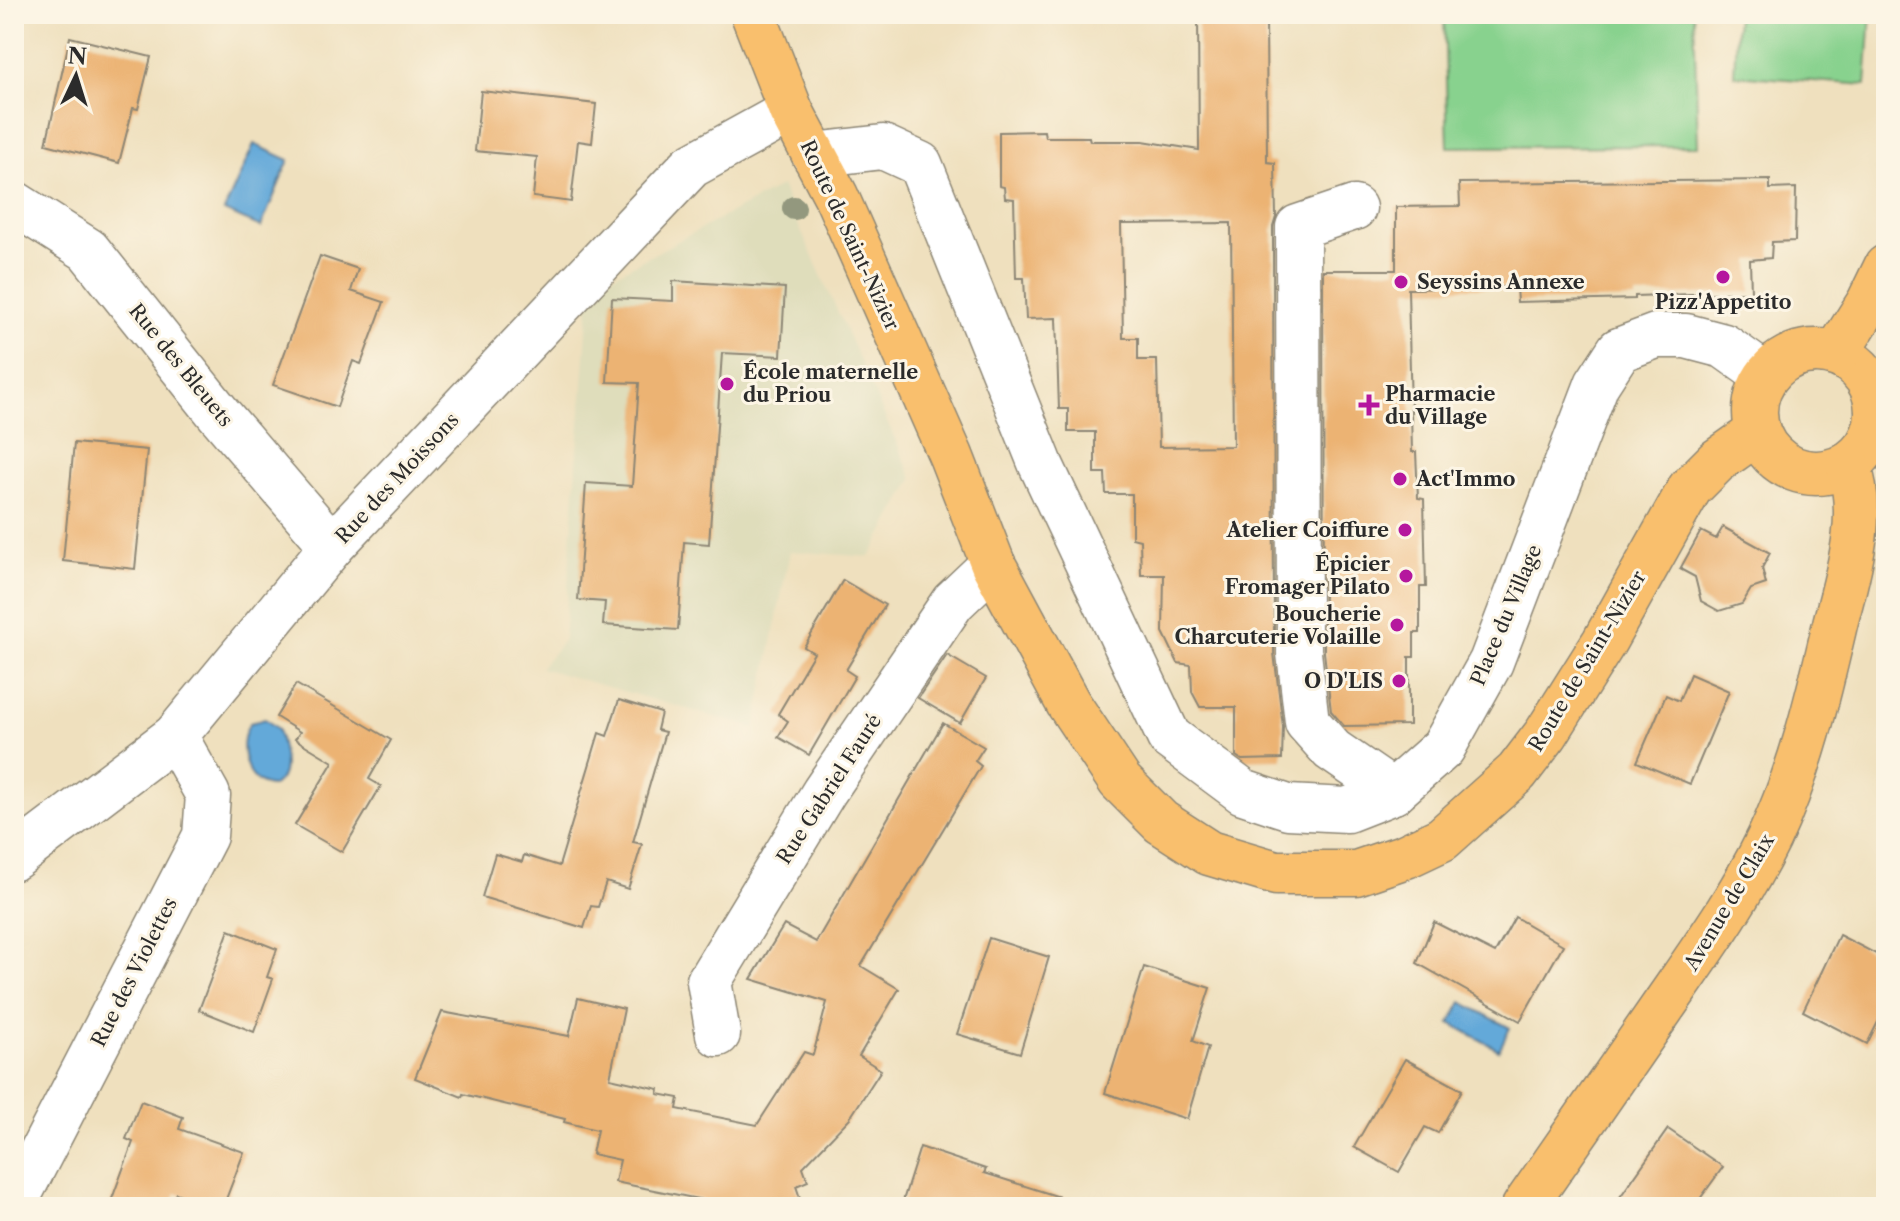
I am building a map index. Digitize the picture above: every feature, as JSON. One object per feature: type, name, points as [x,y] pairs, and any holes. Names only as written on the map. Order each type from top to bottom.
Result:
[{"type":"main road","name":"Route de Saint-Nizier","points":[[753,14],[791,111],[836,196],[951,456],[993,564],[1068,703],[1120,781],[1161,822],[1209,853],[1276,873],[1356,873],[1406,856],[1442,839],[1517,772],[1546,734],[1604,642],[1690,488],[1717,461],[1758,432]]},
{"type":"main road","points":[[1836,354],[1869,302],[1886,267]]},
{"type":"main road","points":[[1810,351],[1836,354],[1854,364],[1868,379],[1875,398],[1877,419],[1868,448],[1831,471],[1813,473],[1796,469],[1779,461],[1758,432],[1754,413],[1757,394],[1766,376],[1785,359],[1810,351]]},
{"type":"main road","name":"Avenue de Claix","points":[[1524,1207],[1716,931],[1769,839],[1805,750],[1855,534],[1857,506],[1854,481],[1868,448]]},
{"type":"street","name":"Rue des Moissons","points":[[14,858],[175,736],[332,546],[691,166],[791,111]]},
{"type":"street","name":"Place du Village","points":[[814,155],[883,147],[920,164],[1041,465],[1169,737],[1243,792],[1288,807],[1347,810],[1393,792],[1443,748],[1491,662],[1597,384],[1619,350],[1656,336],[1686,336],[1724,346],[1766,376]]},
{"type":"street","name":"Rue des Bleuets","points":[[14,203],[88,250],[219,414],[332,546]]},
{"type":"street","points":[[1354,208],[1298,227],[1299,653],[1307,722],[1332,750],[1393,792]]},
{"type":"street","name":"Rue Gabriel Fauré","points":[[718,1034],[709,981],[824,792],[953,602],[993,564]]},
{"type":"street","name":"Rue des Violettes","points":[[14,1205],[205,836],[208,795],[175,736]]},
{"type":"shaded area","name":"École maternelle du Priou","points":[[781,186],[913,479],[870,557],[790,551],[755,728],[540,668],[564,640],[590,288]]},
{"type":"green space","points":[[1444,14],[1694,14],[1698,146],[1448,147]]},
{"type":"green space","points":[[1737,14],[1871,14],[1866,85],[1734,75]]},
{"type":"water","points":[[254,144],[289,160],[261,227],[224,211]]},
{"type":"water","points":[[265,719],[278,729],[284,760],[282,775],[273,786],[255,779],[249,772],[243,752],[250,723]]},
{"type":"water","points":[[1462,1002],[1510,1028],[1499,1050],[1450,1023]]},
{"type":"building","points":[[1198,14],[1266,14],[1267,162],[1275,163],[1274,653],[1283,727],[1282,759],[1242,760],[1236,756],[1236,707],[1200,707],[1192,692],[1191,665],[1178,663],[1163,632],[1164,575],[1141,575],[1140,540],[1132,538],[1132,494],[1106,494],[1105,473],[1095,473],[1095,432],[1068,432],[1068,409],[1059,409],[1056,318],[1026,319],[1024,278],[1016,278],[1014,199],[1005,198],[1004,187],[999,186],[999,132],[1044,131],[1045,137],[1143,141],[1199,150]],"holes":[[[1231,223],[1233,446],[1159,447],[1157,360],[1138,360],[1138,338],[1123,338],[1121,224]]]},
{"type":"building","points":[[70,37],[151,57],[138,109],[133,108],[119,163],[46,144]]},
{"type":"building","points":[[481,91],[596,104],[592,143],[578,141],[571,202],[533,197],[537,157],[475,151]]},
{"type":"building","points":[[1770,180],[1770,189],[1796,188],[1795,241],[1772,242],[1771,258],[1750,260],[1751,292],[1517,302],[1516,287],[1408,289],[1412,452],[1416,452],[1418,498],[1424,499],[1426,587],[1420,587],[1420,633],[1414,633],[1414,657],[1409,657],[1409,725],[1344,726],[1331,711],[1324,652],[1323,270],[1396,270],[1396,207],[1460,206],[1459,183]]},
{"type":"building","points":[[320,256],[358,269],[351,291],[384,302],[361,364],[353,361],[337,407],[273,385]]},
{"type":"building","points":[[673,281],[785,288],[781,356],[722,353],[709,544],[684,542],[678,630],[603,625],[605,602],[578,600],[586,483],[632,486],[639,383],[607,382],[612,298],[673,301]]},
{"type":"building","points":[[74,443],[147,450],[135,569],[63,561]]},
{"type":"building","points":[[1723,527],[1770,553],[1762,568],[1766,584],[1751,589],[1742,604],[1719,611],[1701,601],[1695,577],[1680,569],[1701,531],[1716,539]]},
{"type":"building","points":[[843,580],[885,605],[846,670],[855,676],[809,755],[778,737],[788,721],[778,714],[814,653],[804,647]]},
{"type":"building","points":[[947,655],[986,678],[960,723],[918,698]]},
{"type":"building","points":[[1690,674],[1729,691],[1690,784],[1637,762],[1666,695],[1679,701]]},
{"type":"building","points":[[296,684],[391,740],[369,779],[381,786],[342,852],[295,825],[333,762],[295,739],[300,732],[276,717]]},
{"type":"building","points":[[619,700],[661,713],[657,730],[665,732],[633,842],[642,844],[628,889],[606,882],[598,907],[591,906],[584,928],[482,897],[495,854],[522,862],[524,855],[559,866],[599,733],[607,736]]},
{"type":"building","points":[[943,723],[984,747],[975,761],[981,766],[861,966],[899,989],[859,1056],[881,1070],[850,1118],[803,1167],[808,1181],[796,1186],[803,1207],[737,1207],[615,1182],[620,1160],[592,1154],[597,1130],[463,1094],[462,1097],[415,1078],[442,1012],[569,1036],[578,998],[624,1009],[610,1078],[659,1089],[658,1094],[679,1098],[677,1109],[757,1125],[804,1052],[813,1055],[827,1002],[751,979],[784,925],[816,942]]},
{"type":"building","points":[[1515,917],[1563,945],[1520,1021],[1417,963],[1434,922],[1495,953]]},
{"type":"building","points":[[229,930],[277,949],[267,977],[273,979],[254,1032],[199,1010]]},
{"type":"building","points":[[1839,935],[1886,959],[1886,1006],[1867,1044],[1803,1011]]},
{"type":"building","points":[[989,938],[1049,957],[1020,1053],[957,1034]]},
{"type":"building","points":[[1144,967],[1210,988],[1193,1041],[1208,1047],[1187,1119],[1105,1093]]},
{"type":"building","points":[[1405,1059],[1462,1090],[1438,1133],[1425,1127],[1399,1172],[1354,1147]]},
{"type":"building","points":[[141,1101],[183,1117],[179,1129],[244,1152],[223,1207],[212,1207],[176,1193],[170,1207],[109,1207],[133,1142],[126,1139]]},
{"type":"building","points":[[1668,1129],[1723,1167],[1694,1207],[1613,1207]]},
{"type":"building","points":[[920,1147],[986,1169],[984,1173],[1066,1199],[1065,1207],[901,1207]]},
{"type":"place","name":"Pizz'Appetito","points":[[1723,277]]},
{"type":"place","name":"Seyssins Annexe","points":[[1401,282]]},
{"type":"place","name":"École maternelle du Priou","points":[[727,384]]},
{"type":"place","name":"Pharmacie du Village","points":[[1369,405]]},
{"type":"place","name":"Act'Immo","points":[[1400,479]]},
{"type":"place","name":"Atelier Coiffure","points":[[1405,530]]},
{"type":"place","name":"Épicier Fromager Pilato","points":[[1406,576]]},
{"type":"place","name":"Boucherie Charcuterie Volaille","points":[[1397,625]]},
{"type":"place","name":"O D'LIS","points":[[1399,681]]}]
